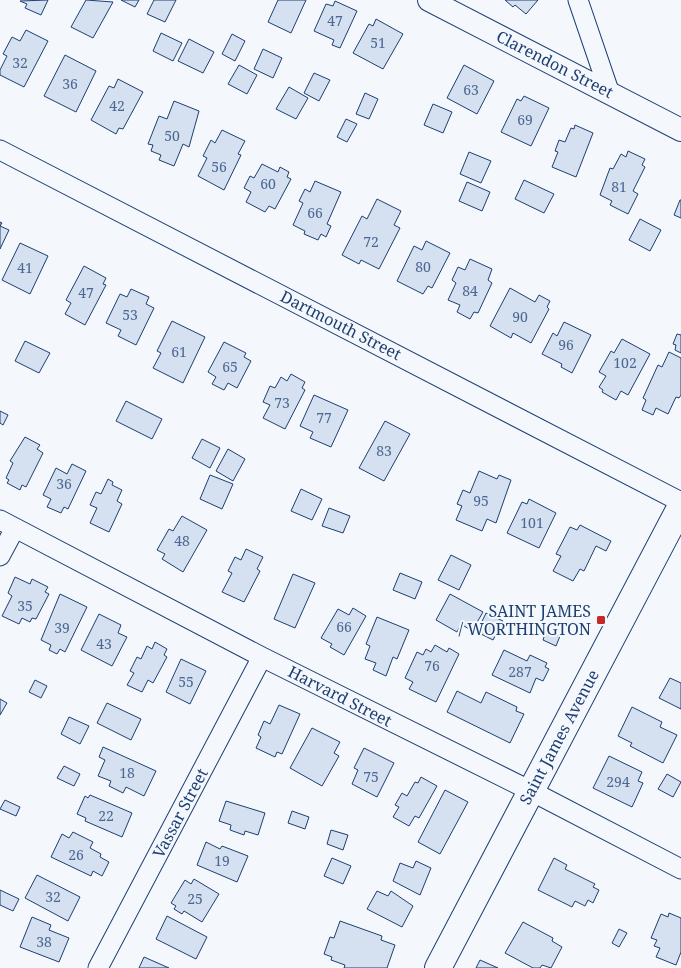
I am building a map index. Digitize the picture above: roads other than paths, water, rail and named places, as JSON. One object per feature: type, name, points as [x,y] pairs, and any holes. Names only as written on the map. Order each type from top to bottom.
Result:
[{"type":"main road","name":"Saint James Avenue","points":[[438,968],[681,506]]},
{"type":"street","name":"Clarendon Street","points":[[429,0],[681,130]]},
{"type":"street","points":[[578,0],[609,92]]},
{"type":"street","name":"Dartmouth Street","points":[[0,150],[681,502]]},
{"type":"street","points":[[0,556],[7,524]]},
{"type":"street","name":"Harvard Street","points":[[7,524],[262,657],[530,791],[681,870]]},
{"type":"street","name":"Vassar Street","points":[[98,968],[262,657]]},
{"type":"place","name":"SAINT JAMES / WORTHINGTON","points":[[601,620]]}]
